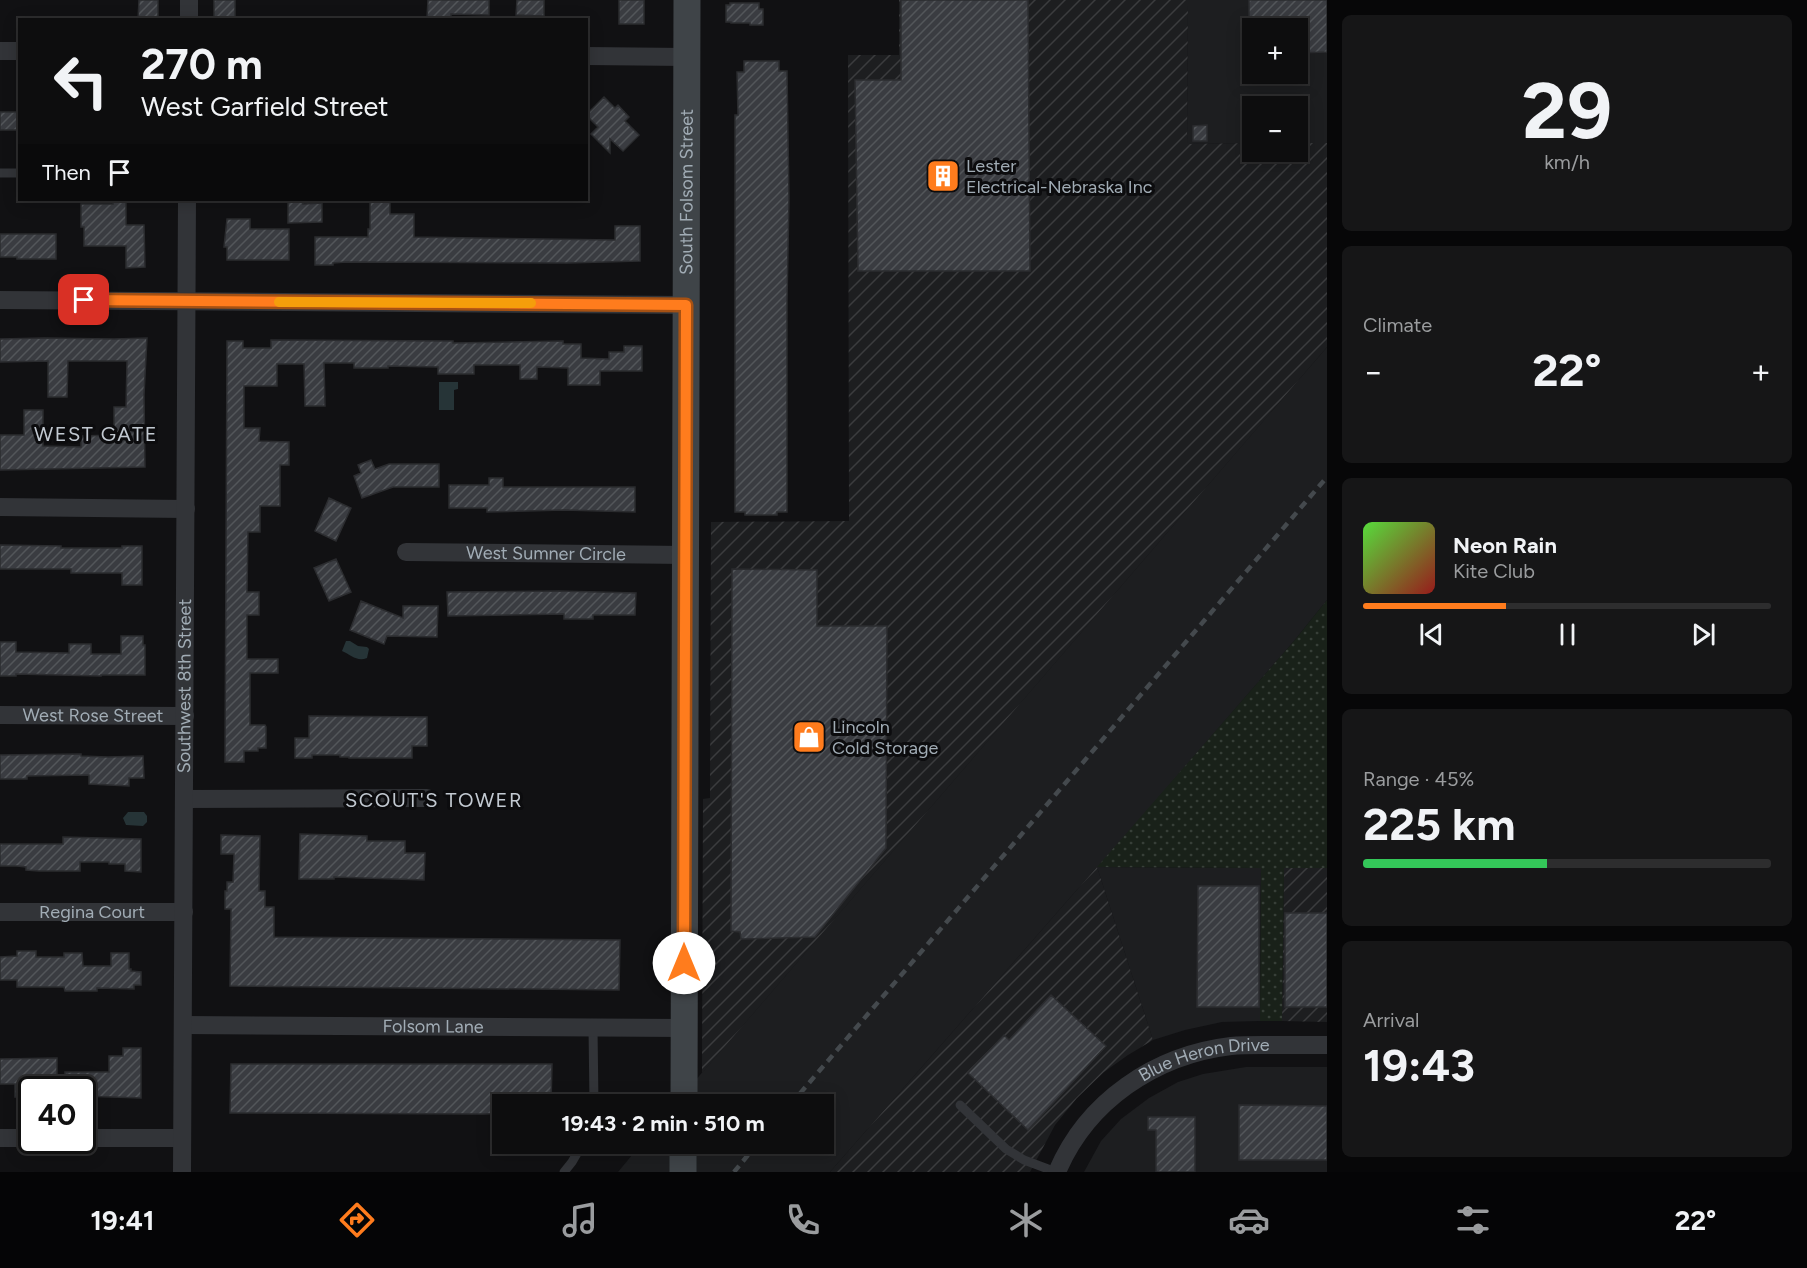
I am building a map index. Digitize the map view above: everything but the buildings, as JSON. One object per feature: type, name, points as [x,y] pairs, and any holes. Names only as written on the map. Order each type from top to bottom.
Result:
[{"type":"street","points":[[189,0],[189,18]]},
{"type":"street","name":"South Folsom Street","points":[[684,1094],[687,0]]},
{"type":"street","points":[[0,51],[18,51]]},
{"type":"street","points":[[588,56],[686,57]]},
{"type":"street","name":"Southwest 8th Street","points":[[182,1172],[188,201]]},
{"type":"street","points":[[0,300],[686,305]]},
{"type":"street","points":[[0,507],[186,509]]},
{"type":"street","name":"West Sumner Circle","points":[[406,552],[685,555]]},
{"type":"street","name":"West Rose Street","points":[[0,715],[185,716]]},
{"type":"street","points":[[184,799],[427,798]]},
{"type":"street","name":"Regina Court","points":[[0,912],[184,912]]},
{"type":"street","name":"Folsom Lane","points":[[183,1025],[684,1028]]},
{"type":"street","name":"Blue Heron Drive","points":[[1057,1172],[1077,1134],[1096,1111],[1122,1088],[1175,1058],[1204,1050],[1233,1046],[1327,1045]]},
{"type":"street","points":[[0,1138],[18,1138]]},
{"type":"street","points":[[96,1138],[182,1138]]},
{"type":"street","points":[[683,1172],[684,1154]]},
{"type":"lane","points":[[0,173],[18,173]]},
{"type":"lane","points":[[593,1028],[594,1094]]},
{"type":"lane","points":[[960,1105],[1006,1149],[1024,1160],[1057,1172]]},
{"type":"lane","points":[[564,1172],[577,1154]]},
{"type":"shaded area","points":[[899,0],[1188,0],[1187,144],[1242,143],[1242,162],[1308,162],[1308,143],[1327,143],[1327,347],[702,1073],[703,799],[710,798],[711,522],[849,521],[848,55],[899,55]]},
{"type":"shaded area","points":[[1188,0],[1327,0],[1327,143],[1308,143],[1308,96],[1242,96],[1242,143],[1187,144]]},
{"type":"shaded area","points":[[1327,347],[1327,600],[1098,867],[1261,868],[1260,1021],[1222,1022],[1153,1040],[1097,867],[830,1172],[618,1172],[633,1154],[834,1154],[834,1094],[684,1094]]},
{"type":"shaded area","points":[[439,382],[458,382],[458,389],[454,390],[454,410],[439,410]]},
{"type":"shaded area","points":[[1327,600],[1327,868],[1284,868],[1282,1021],[1260,1021],[1261,868],[1097,867]]},
{"type":"shaded area","points":[[346,641],[367,647],[369,649],[367,658],[357,659],[342,651]]},
{"type":"shaded area","points":[[128,812],[144,812],[147,822],[143,826],[126,825],[123,818]]},
{"type":"shaded area","points":[[1097,867],[1153,1040],[1104,1072],[1077,1098],[1055,1125],[1030,1172],[830,1172]]},
{"type":"shaded area","points":[[1284,868],[1327,868],[1327,1022],[1282,1021]]},
{"type":"shaded area","points":[[1246,1067],[1327,1067],[1327,1172],[1084,1172],[1101,1141],[1121,1119],[1149,1098],[1178,1082],[1203,1074]]},
{"type":"railway","points":[[800,1094],[1327,477]]},
{"type":"railway","points":[[734,1172],[749,1154]]},
{"type":"slow traffic","points":[[279,302],[531,303]]},
{"type":"place","name":"Lester Electrical-Nebraska Inc","points":[[943,176]]},
{"type":"place","name":"Lincoln Cold Storage","points":[[809,737]]},
{"type":"district","name":"WEST GATE","points":[[96,434]]},
{"type":"district","name":"SCOUT'S TOWER","points":[[434,800]]},
{"type":"route","points":[[84,300],[686,305],[684,963]]}]
